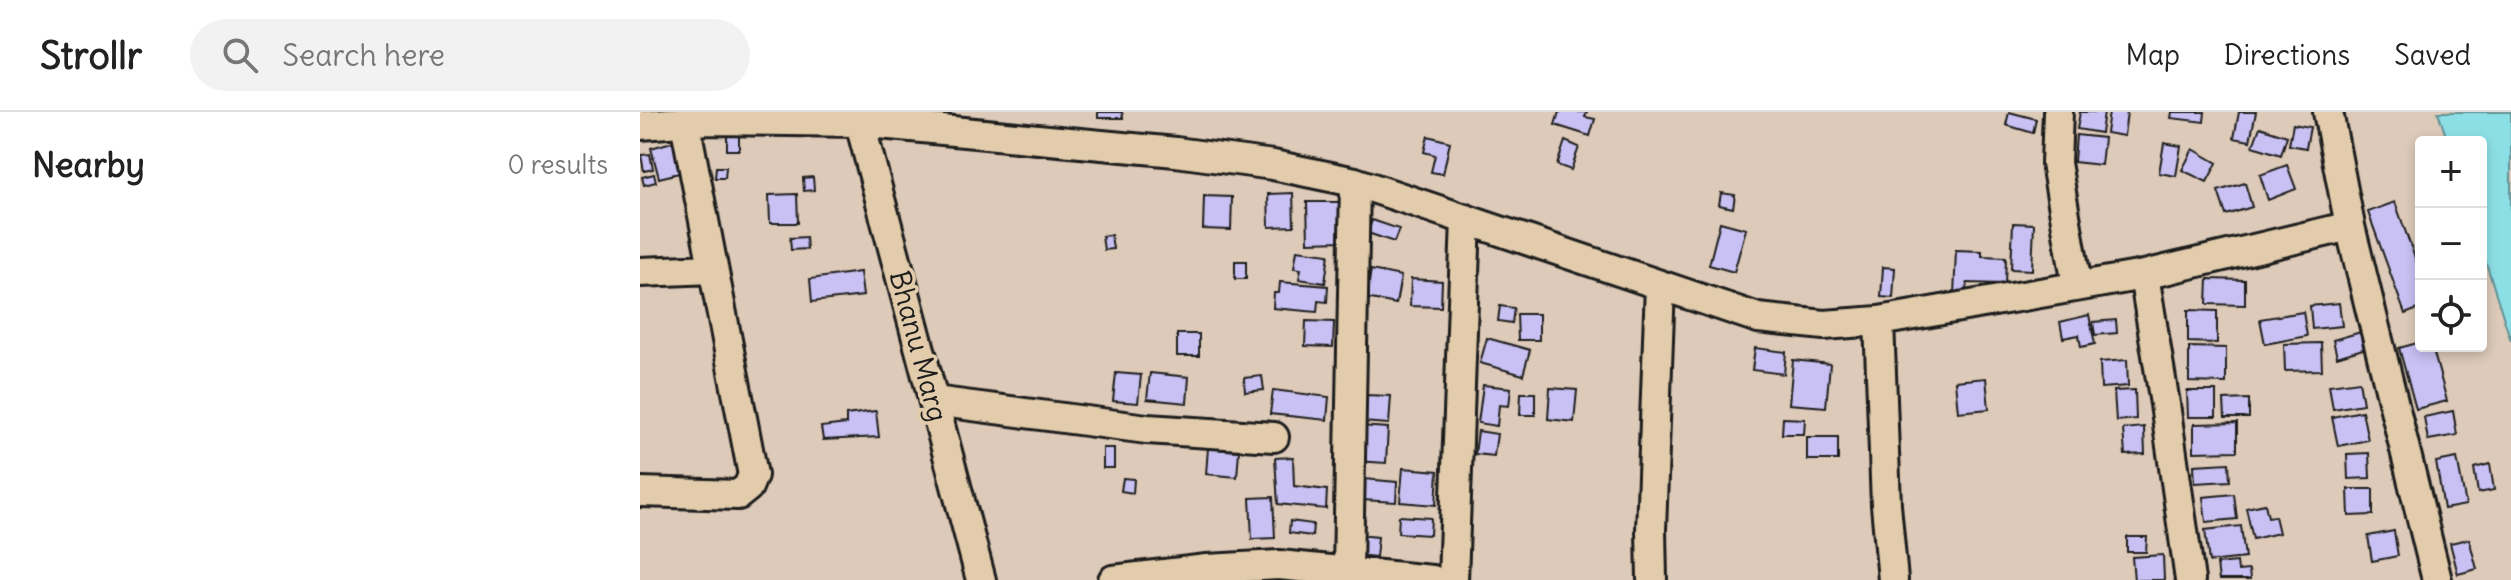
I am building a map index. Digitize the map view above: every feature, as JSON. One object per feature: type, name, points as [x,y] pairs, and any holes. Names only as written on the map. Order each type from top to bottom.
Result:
[{"type":"street","points":[[2058,112],[2056,163],[2077,285]]},
{"type":"street","points":[[2328,112],[2350,226],[2437,580]]},
{"type":"street","points":[[640,125],[701,118],[858,117],[1273,165],[1355,182],[1758,318],[1824,325],[1879,321],[2144,275],[2350,226]]},
{"type":"street","name":"Bhanu Marg","points":[[858,117],[981,580]]},
{"type":"street","points":[[640,492],[738,495],[748,487],[753,475],[713,269],[701,118]]},
{"type":"street","points":[[1348,571],[1355,182]]},
{"type":"street","points":[[1453,580],[1466,219]]},
{"type":"street","points":[[640,272],[713,269]]},
{"type":"street","points":[[2144,275],[2190,580]]},
{"type":"street","points":[[1652,580],[1660,285]]},
{"type":"street","points":[[1879,321],[1886,505],[1893,580]]},
{"type":"street","points":[[934,401],[1147,429],[1274,437]]},
{"type":"street","points":[[1113,580],[1207,569],[1279,565],[1432,580]]},
{"type":"water","points":[[2438,112],[2511,112],[2511,341],[2487,266],[2487,136],[2446,136]]},
{"type":"building","points":[[1098,112],[1122,112],[1123,118],[1098,118]]},
{"type":"building","points":[[1559,112],[1587,112],[1585,117],[1595,119],[1590,136],[1555,125]]},
{"type":"building","points":[[2009,112],[2036,119],[2033,133],[2006,125]]},
{"type":"building","points":[[2080,112],[2104,112],[2101,133],[2077,129]]},
{"type":"building","points":[[2109,112],[2127,112],[2124,136],[2106,133]]},
{"type":"building","points":[[2172,112],[2205,112],[2204,122],[2171,118]]},
{"type":"building","points":[[2239,112],[2256,112],[2250,141],[2234,138]]},
{"type":"building","points":[[2293,124],[2310,127],[2306,148],[2289,145]]},
{"type":"building","points":[[2260,127],[2287,136],[2281,155],[2253,146]]},
{"type":"building","points":[[727,134],[739,134],[739,150],[727,150]]},
{"type":"building","points":[[2076,135],[2104,138],[2101,165],[2074,162]]},
{"type":"building","points":[[1428,136],[1450,142],[1443,174],[1431,172],[1435,155],[1424,152]]},
{"type":"building","points":[[679,140],[687,171],[659,178],[651,148]]},
{"type":"building","points":[[1565,141],[1579,147],[1571,170],[1557,165]]},
{"type":"building","points":[[2164,143],[2181,146],[2176,176],[2159,173]]},
{"type":"building","points":[[2193,149],[2217,163],[2207,182],[2182,170]]},
{"type":"building","points":[[650,154],[653,169],[644,171],[641,155]]},
{"type":"building","points":[[2287,165],[2296,189],[2268,200],[2260,175]]},
{"type":"building","points":[[716,167],[726,167],[725,178],[715,178]]},
{"type":"building","points":[[654,174],[656,182],[644,185],[642,177]]},
{"type":"building","points":[[813,177],[814,190],[804,191],[803,178]]},
{"type":"building","points":[[2245,183],[2252,207],[2226,215],[2218,191]]},
{"type":"building","points":[[1293,193],[1294,226],[1269,227],[1268,194]]},
{"type":"building","points":[[1721,193],[1735,195],[1733,208],[1719,205]]},
{"type":"building","points":[[797,194],[798,223],[770,223],[769,195]]},
{"type":"building","points":[[1204,196],[1232,197],[1231,230],[1203,229]]},
{"type":"building","points":[[1307,202],[1343,202],[1344,241],[1308,242]]},
{"type":"building","points":[[2395,202],[2415,258],[2415,310],[2405,314],[2368,212]]},
{"type":"building","points":[[1372,220],[1399,229],[1394,242],[1368,233]]},
{"type":"building","points":[[1720,222],[1746,229],[1734,272],[1709,265]]},
{"type":"building","points":[[2013,223],[2034,224],[2032,270],[2011,269]]},
{"type":"building","points":[[1111,235],[1113,249],[1104,250],[1102,236]]},
{"type":"building","points":[[806,237],[807,249],[791,250],[790,238]]},
{"type":"building","points":[[1297,250],[1329,254],[1325,283],[1299,279],[1301,269],[1294,268]]},
{"type":"building","points":[[1956,250],[1982,251],[1982,256],[2006,257],[2005,284],[1967,283],[1966,296],[1954,296]]},
{"type":"building","points":[[1235,261],[1246,261],[1246,279],[1235,279]]},
{"type":"building","points":[[1883,267],[1895,268],[1893,298],[1881,297]]},
{"type":"building","points":[[1371,270],[1401,276],[1396,304],[1366,298]]},
{"type":"building","points":[[860,272],[863,296],[812,302],[810,279]]},
{"type":"building","points":[[1411,279],[1442,281],[1441,307],[1410,306]]},
{"type":"building","points":[[2208,279],[2245,280],[2245,305],[2207,304]]},
{"type":"building","points":[[1280,282],[1328,286],[1327,302],[1318,301],[1317,312],[1273,308],[1274,293],[1279,293]]},
{"type":"building","points":[[2339,303],[2342,326],[2312,329],[2310,306]]},
{"type":"building","points":[[1500,306],[1514,308],[1512,323],[1498,321]]},
{"type":"building","points":[[2188,310],[2217,311],[2217,343],[2188,342]]},
{"type":"building","points":[[2303,312],[2307,336],[2265,344],[2260,319]]},
{"type":"building","points":[[1517,314],[1539,314],[1539,340],[1518,340]]},
{"type":"building","points":[[2089,315],[2095,344],[2081,347],[2079,335],[2063,338],[2060,322]]},
{"type":"building","points":[[2116,320],[2117,333],[2095,335],[2093,322]]},
{"type":"building","points":[[1306,321],[1334,322],[1333,347],[1305,346]]},
{"type":"building","points":[[2361,332],[2366,348],[2337,357],[2333,340]]},
{"type":"building","points":[[1177,334],[1199,334],[1199,356],[1177,356]]},
{"type":"building","points":[[1487,338],[1530,350],[1523,375],[1480,363]]},
{"type":"building","points":[[2321,343],[2322,370],[2285,371],[2284,344]]},
{"type":"building","points":[[2415,344],[2415,352],[2434,352],[2447,401],[2416,409],[2399,348]]},
{"type":"building","points":[[2189,347],[2226,348],[2226,383],[2189,382]]},
{"type":"building","points":[[1755,348],[1786,352],[1784,374],[1752,370]]},
{"type":"building","points":[[1793,360],[1830,364],[1826,407],[1789,404]]},
{"type":"building","points":[[2127,360],[2128,386],[2101,388],[2100,362]]},
{"type":"building","points":[[1116,373],[1141,375],[1138,403],[1113,401]]},
{"type":"building","points":[[1150,373],[1189,377],[1187,403],[1147,399]]},
{"type":"building","points":[[1262,376],[1264,390],[1245,392],[1244,378]]},
{"type":"building","points":[[1986,378],[1989,409],[1958,412],[1955,381]]},
{"type":"building","points":[[2359,381],[2363,404],[2333,409],[2329,385]]},
{"type":"building","points":[[1483,385],[1511,388],[1509,406],[1499,405],[1497,426],[1478,423]]},
{"type":"building","points":[[1550,388],[1577,390],[1574,422],[1548,419]]},
{"type":"building","points":[[1273,390],[1329,397],[1327,420],[1270,414]]},
{"type":"building","points":[[2135,390],[2136,419],[2116,421],[2114,391]]},
{"type":"building","points":[[2187,391],[2216,391],[2216,417],[2188,417]]},
{"type":"building","points":[[1521,393],[1535,393],[1535,415],[1520,415]]},
{"type":"building","points":[[1364,395],[1391,396],[1389,424],[1362,422]]},
{"type":"building","points":[[2249,399],[2249,418],[2225,418],[2224,400]]},
{"type":"building","points":[[876,411],[879,437],[823,440],[821,427],[846,424],[846,415]]},
{"type":"building","points":[[2362,411],[2368,440],[2338,446],[2332,417]]},
{"type":"building","points":[[2453,411],[2457,435],[2428,440],[2424,417]]},
{"type":"building","points":[[1783,418],[1805,419],[1804,434],[1782,434]]},
{"type":"building","points":[[2237,423],[2237,451],[2194,452],[2194,424]]},
{"type":"building","points":[[1359,426],[1388,428],[1386,463],[1356,461]]},
{"type":"building","points":[[2144,427],[2145,454],[2125,455],[2123,429]]},
{"type":"building","points":[[1478,431],[1497,434],[1494,456],[1475,454]]},
{"type":"building","points":[[1807,437],[1838,437],[1838,460],[1807,460]]},
{"type":"building","points":[[1103,448],[1114,448],[1114,468],[1103,468]]},
{"type":"building","points":[[1208,448],[1239,451],[1237,477],[1206,474]]},
{"type":"building","points":[[2369,453],[2370,478],[2348,479],[2347,454]]},
{"type":"building","points":[[1293,457],[1294,486],[1327,490],[1326,509],[1278,504],[1275,458]]},
{"type":"building","points":[[2457,458],[2466,505],[2444,509],[2436,462]]},
{"type":"building","points":[[2229,463],[2230,481],[2195,483],[2194,465]]},
{"type":"building","points":[[2490,464],[2494,490],[2478,493],[2474,468]]},
{"type":"building","points":[[1403,468],[1438,471],[1436,505],[1400,502]]},
{"type":"building","points":[[1123,478],[1134,479],[1133,493],[1121,491]]},
{"type":"building","points":[[1364,479],[1397,482],[1396,502],[1362,500]]},
{"type":"building","points":[[2348,489],[2373,489],[2373,515],[2349,516]]},
{"type":"building","points":[[2234,494],[2237,519],[2206,522],[2203,497]]},
{"type":"building","points":[[1273,497],[1275,538],[1252,539],[1250,498]]},
{"type":"building","points":[[2265,504],[2268,517],[2275,516],[2279,533],[2253,539],[2246,508]]},
{"type":"building","points":[[1399,516],[1431,518],[1430,535],[1398,533]]},
{"type":"building","points":[[1290,521],[1313,524],[1312,536],[1289,533]]},
{"type":"building","points":[[2241,526],[2245,558],[2209,562],[2205,530]]},
{"type":"building","points":[[2394,531],[2398,556],[2372,561],[2368,536]]},
{"type":"building","points":[[1357,535],[1378,537],[1376,557],[1355,555]]},
{"type":"building","points":[[2127,537],[2147,537],[2146,552],[2127,552]]},
{"type":"building","points":[[2469,539],[2477,569],[2458,574],[2450,543]]},
{"type":"building","points":[[2163,555],[2164,580],[2134,580],[2132,557]]},
{"type":"building","points":[[2237,562],[2238,571],[2249,570],[2250,580],[2219,580],[2217,564]]}]
